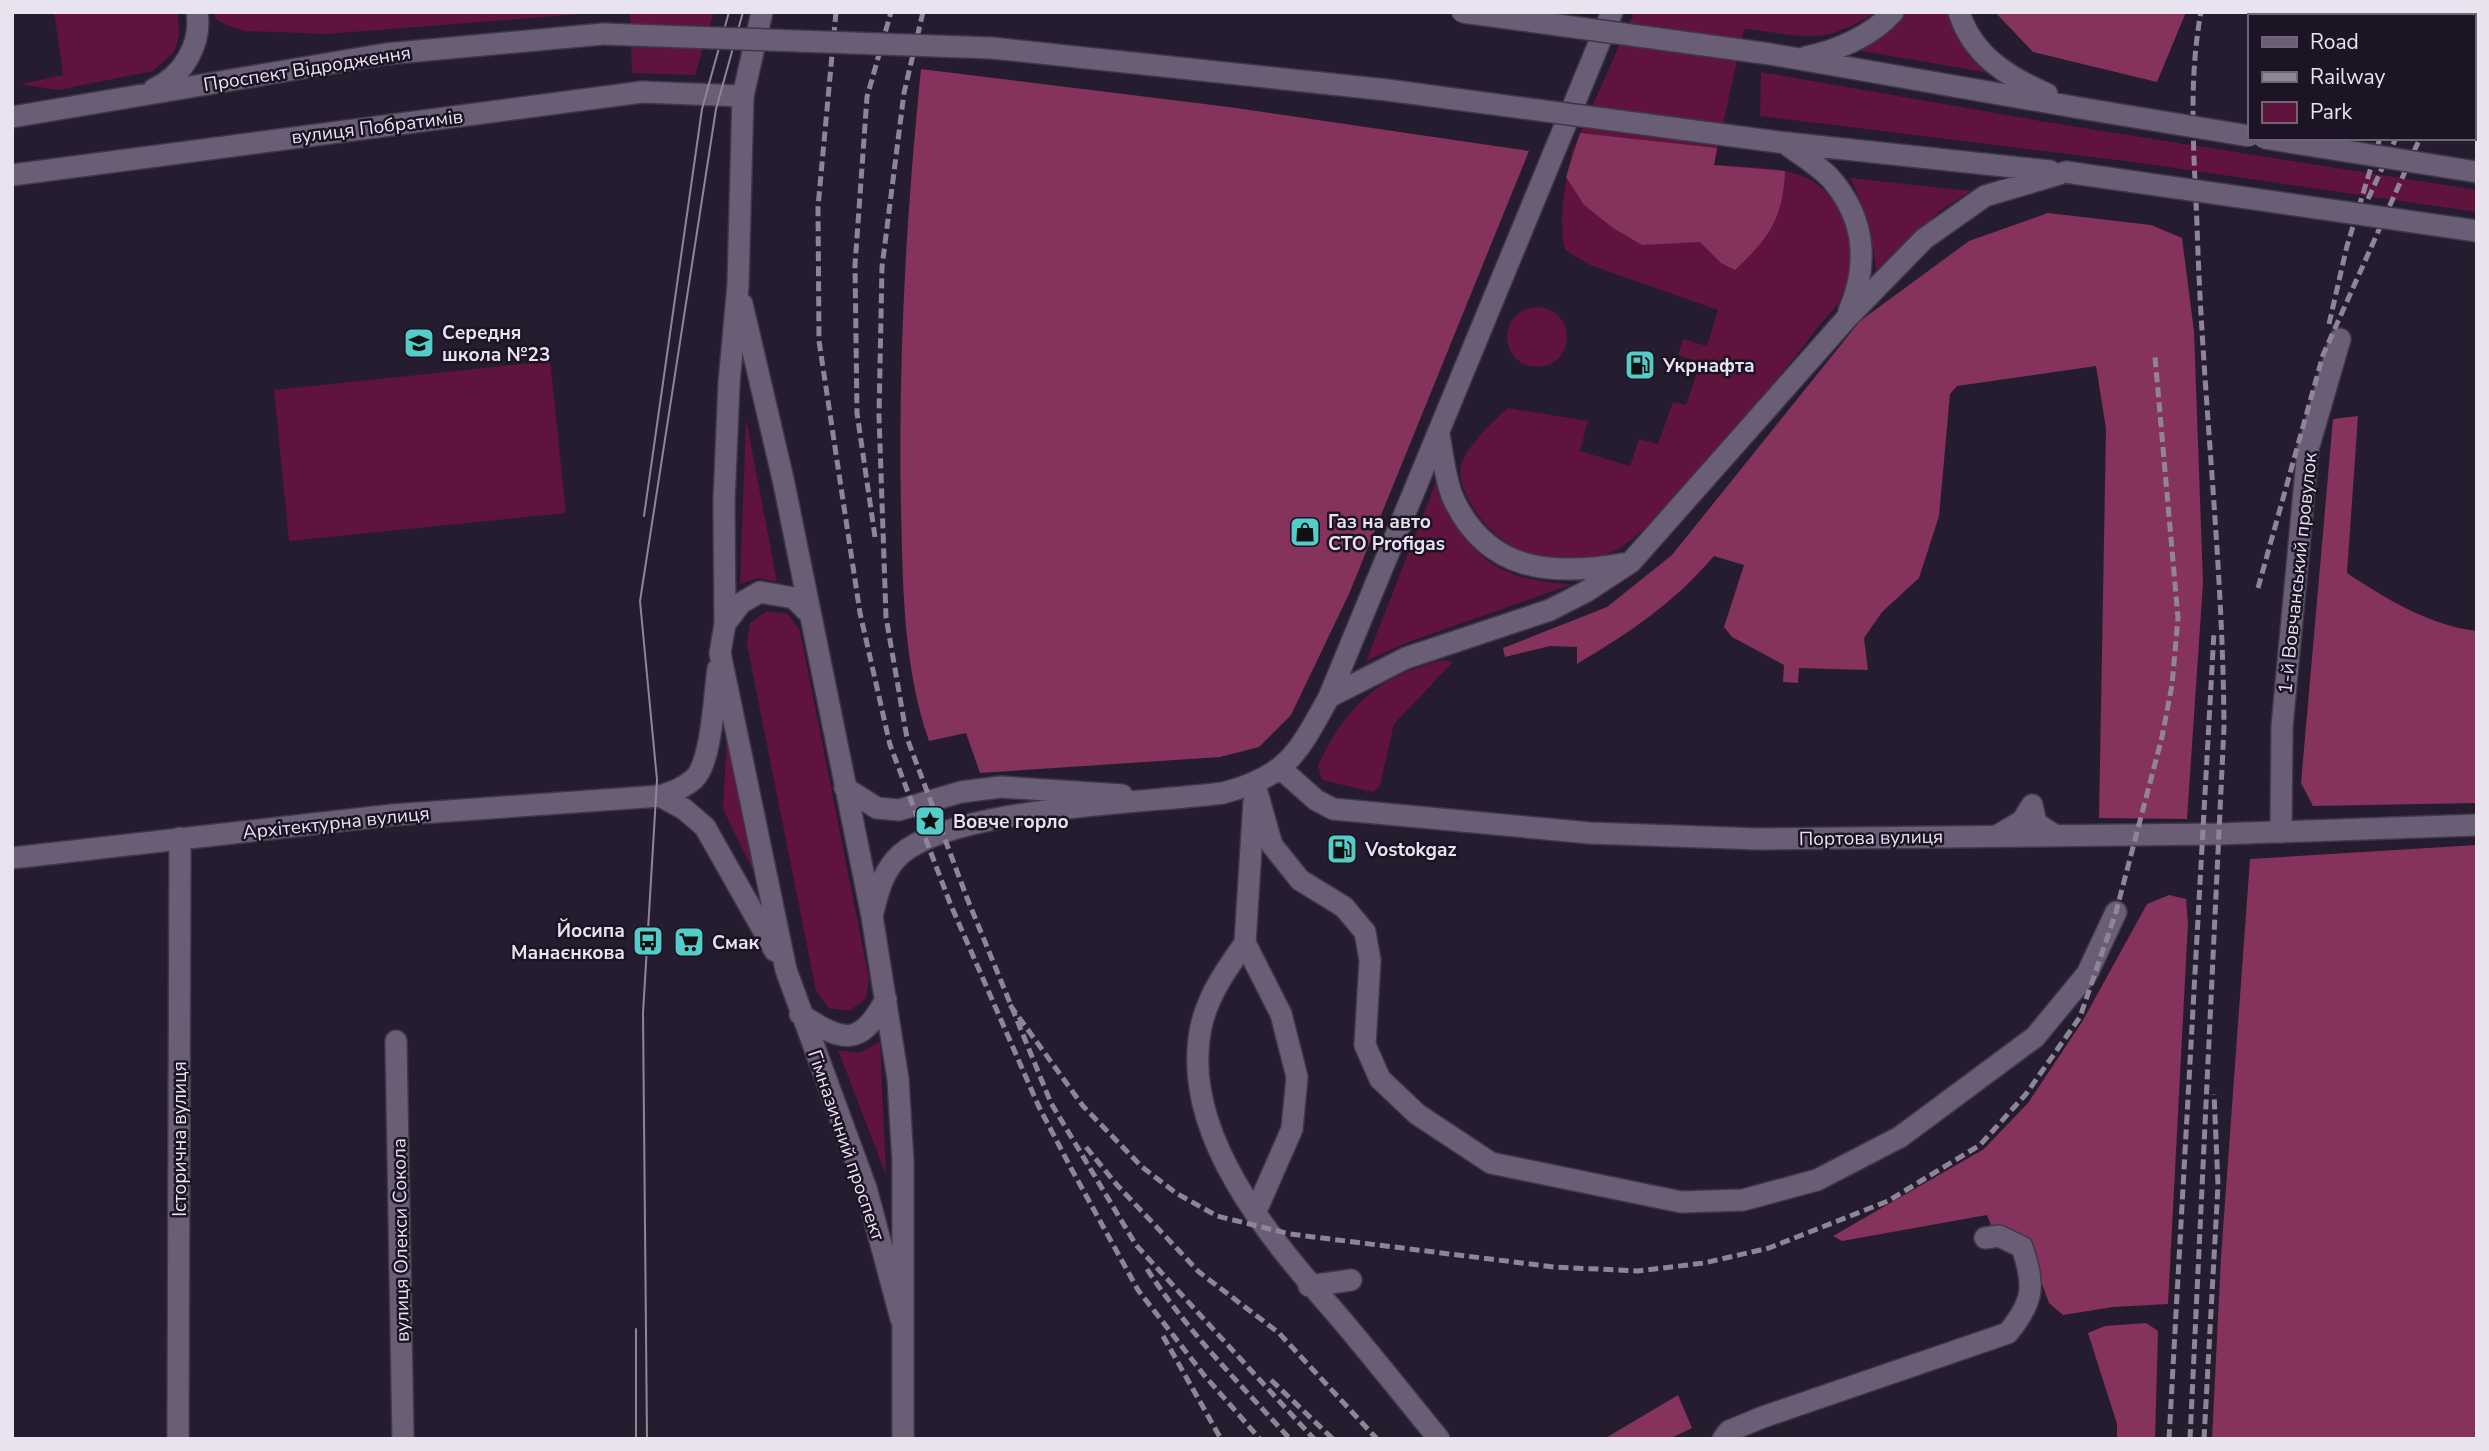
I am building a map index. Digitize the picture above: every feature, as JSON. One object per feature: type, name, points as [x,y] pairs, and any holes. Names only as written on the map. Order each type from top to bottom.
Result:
[{"type":"main road","points":[[142,94],[164,84],[182,67],[194,46],[197,12]]},
{"type":"main road","points":[[660,796],[680,789],[696,778],[704,762],[724,624],[727,436],[738,285],[743,96],[762,12]]},
{"type":"main road","points":[[1462,12],[1798,58],[2248,136]]},
{"type":"main road","points":[[872,916],[883,876],[901,855],[922,841],[971,824],[1024,814],[1223,793],[1255,785],[1281,769],[1301,747],[1329,697],[1612,12]]},
{"type":"main road","points":[[1798,58],[1822,54],[1856,39],[1893,12]]},
{"type":"main road","points":[[1959,12],[1964,27],[1986,59],[2017,81],[2074,107]]},
{"type":"main road","name":"Проспект Відродження","points":[[12,117],[385,54],[603,34],[992,48],[1387,90],[1781,143],[2066,172],[2477,231]]},
{"type":"main road","name":"вулиця Побратимів","points":[[12,175],[642,92],[743,96]]},
{"type":"main road","points":[[2277,140],[2477,172]]},
{"type":"main road","points":[[1781,143],[1830,178],[1851,208],[1862,239],[1862,272],[1846,319]]},
{"type":"main road","points":[[1329,697],[1406,658],[1550,610],[1587,591],[1631,562],[1846,319],[1924,239],[1985,196],[2066,172]]},
{"type":"main road","name":"Гімназичний проспект","points":[[738,285],[783,479],[808,613],[872,916],[898,1079],[903,1162],[903,1439]]},
{"type":"main road","name":"1-й Вовчанський провулок","points":[[2281,832],[2282,727],[2308,449],[2340,339]]},
{"type":"main road","points":[[1439,435],[1453,497],[1480,540],[1508,559],[1532,567],[1558,570],[1586,570],[1631,562]]},
{"type":"main road","points":[[724,624],[741,603],[760,592],[794,598],[808,613]]},
{"type":"main road","points":[[720,653],[786,970]]},
{"type":"main road","name":"Портова вулиця","points":[[1281,769],[1316,800],[1333,809],[1354,813],[1603,833],[1759,839],[2281,832],[2477,825]]},
{"type":"main road","points":[[1255,785],[1272,845],[1300,880],[1345,907],[1365,932],[1370,960],[1365,1045],[1380,1079],[1417,1114],[1491,1163],[1681,1202],[1743,1200],[1817,1180],[1899,1137],[2035,1037],[2087,974],[2116,912]]},
{"type":"main road","points":[[1255,785],[1245,943],[1281,1014],[1297,1077],[1292,1129],[1256,1210]]},
{"type":"main road","points":[[845,788],[877,808],[899,810],[961,792],[1001,787],[1107,793],[1166,801]]},
{"type":"main road","points":[[660,796],[684,809],[705,827],[786,970]]},
{"type":"main road","name":"Архітектурна вулиця","points":[[12,858],[392,816],[660,796]]},
{"type":"main road","points":[[1997,835],[2022,821],[2032,805],[2036,823],[2053,834]]},
{"type":"main road","name":"Історична вулиця","points":[[178,1439],[180,838]]},
{"type":"main road","points":[[1245,943],[1215,986],[1201,1028],[1199,1087],[1212,1133],[1235,1182],[1309,1286],[1333,1310],[1439,1439]]},
{"type":"main road","name":"Гімназичний проспект","points":[[786,970],[866,1188],[901,1319]]},
{"type":"main road","points":[[800,1014],[837,1036],[852,1037],[866,1030],[886,999]]},
{"type":"main road","name":"вулиця Олекси Сокола","points":[[396,1041],[403,1439]]},
{"type":"main road","points":[[1713,1436],[1808,1400],[2008,1333],[2026,1311],[2032,1278],[2022,1247],[1999,1236],[1985,1238]]},
{"type":"main road","points":[[1309,1286],[1350,1280]]},
{"type":"green space","points":[[54,12],[178,12],[179,37],[174,52],[153,71],[58,90],[20,84],[63,75]]},
{"type":"green space","points":[[213,12],[582,14],[327,34],[244,31],[224,24],[216,19]]},
{"type":"green space","points":[[630,12],[714,12],[695,75],[632,73]]},
{"type":"green space","points":[[1634,12],[1876,12],[1840,31],[1825,35],[1798,36],[1744,29],[1714,165],[1781,170],[1802,176],[1816,184],[1829,195],[1846,226],[1852,261],[1850,278],[1838,304],[1772,385],[1656,517],[1612,552],[1592,559],[1550,560],[1512,546],[1480,518],[1463,488],[1461,479],[1460,469],[1468,450],[1508,408],[1588,421],[1580,451],[1630,466],[1639,439],[1658,444],[1673,402],[1686,405],[1700,363],[1678,355],[1683,339],[1707,346],[1718,310],[1590,265],[1565,250],[1562,214],[1572,152]]},
{"type":"green space","points":[[1909,12],[1950,12],[1990,73],[1856,50],[1880,36]]},
{"type":"green space","points":[[1761,72],[2052,123],[2477,190],[2477,212],[2133,162],[1760,116]]},
{"type":"green space","points":[[1850,178],[1971,191],[1941,210],[1876,272],[1868,224]]},
{"type":"green space","points":[[1531,307],[1543,307],[1562,320],[1567,337],[1565,349],[1554,362],[1543,367],[1531,367],[1512,354],[1507,343],[1507,331],[1520,312]]},
{"type":"green space","points":[[550,361],[566,513],[289,541],[274,390]]},
{"type":"green space","points":[[746,419],[777,582],[758,578],[740,584]]},
{"type":"green space","points":[[1436,482],[1458,528],[1486,559],[1503,570],[1523,577],[1573,584],[1406,643],[1366,661]]},
{"type":"green space","points":[[767,611],[788,614],[800,631],[869,978],[866,999],[849,1011],[829,1008],[816,991],[747,644],[750,623]]},
{"type":"green space","points":[[1443,660],[1453,662],[1394,724],[1380,785],[1373,792],[1322,780],[1318,765],[1329,744],[1340,726],[1367,696],[1400,675]]},
{"type":"green space","points":[[727,732],[758,881],[723,809]]},
{"type":"green space","points":[[880,1042],[886,1175],[838,1050],[859,1053]]},
{"type":"shaded area","points":[[1995,12],[2186,12],[2157,82],[2033,52]]},
{"type":"shaded area","points":[[921,69],[1229,107],[1529,151],[1349,594],[1291,715],[1259,747],[1220,757],[980,773],[966,733],[929,741],[920,713],[909,655],[901,510],[904,289]]},
{"type":"shaded area","points":[[1580,133],[1717,148],[1714,165],[1785,171],[1777,215],[1757,248],[1735,270],[1721,263],[1700,242],[1642,245],[1613,228],[1584,205],[1566,177]]},
{"type":"shaded area","points":[[2048,213],[2151,225],[2182,238],[2194,331],[2203,583],[2187,819],[2099,818],[2106,429],[2096,366],[1957,386],[1950,394],[1939,516],[1919,578],[1882,612],[1864,638],[1868,670],[1799,668],[1798,683],[1783,682],[1784,665],[1732,637],[1724,627],[1744,565],[1714,556],[1667,603],[1577,664],[1577,647],[1550,646],[1505,657],[1503,648],[1607,607],[1672,555],[1860,321],[1969,241]]},
{"type":"shaded area","points":[[2358,416],[2347,573],[2426,617],[2477,631],[2477,803],[2313,806],[2301,783],[2333,419]]},
{"type":"shaded area","points":[[2477,845],[2477,1439],[2212,1439],[2221,1257],[2250,859]]},
{"type":"shaded area","points":[[2169,895],[2186,899],[2188,923],[2168,1304],[2113,1307],[2063,1315],[2049,1303],[2026,1240],[1992,1228],[1987,1215],[1842,1241],[1833,1236],[1984,1149],[2028,1103],[2082,1022],[2147,904]]},
{"type":"shaded area","points":[[2146,1323],[2158,1331],[2155,1439],[2117,1439],[2117,1424],[2088,1333],[2105,1326]]},
{"type":"shaded area","points":[[1678,1395],[1692,1428],[1669,1439],[1604,1439]]},
{"type":"tram line","points":[[644,516],[702,109],[729,12]]},
{"type":"tram line","points":[[647,1439],[643,1013],[657,780],[640,601],[716,109],[743,12]]},
{"type":"tram line","points":[[636,1329],[636,1439]]},
{"type":"railway","points":[[836,12],[818,207],[819,341],[860,613],[890,745],[950,903],[1039,1107],[1072,1170],[1138,1290],[1204,1375],[1260,1439]]},
{"type":"railway","points":[[875,537],[857,413],[855,265],[867,97],[891,12]]},
{"type":"railway","points":[[923,12],[904,93],[882,267],[879,416],[886,617],[907,738],[967,898],[1051,1103],[1136,1245],[1314,1439]]},
{"type":"railway","points":[[2190,1439],[2224,727],[2220,601],[2203,350],[2194,144],[2194,65],[2201,12]]},
{"type":"railway","points":[[2329,324],[2347,246],[2379,140]]},
{"type":"railway","points":[[2368,199],[2395,140]]},
{"type":"railway","points":[[2258,588],[2323,355],[2419,140]]},
{"type":"railway","points":[[1010,1005],[1083,1106],[1142,1167],[1176,1193],[1217,1216],[1290,1234],[1554,1267],[1638,1271],[1704,1263],[1769,1248],[1888,1201],[1980,1145],[2026,1094],[2080,1017],[2116,912],[2162,737],[2172,685],[2178,618],[2155,357]]},
{"type":"railway","points":[[2169,1439],[2214,632]]},
{"type":"railway","points":[[2204,1439],[2218,1185],[2214,1094]]},
{"type":"railway","points":[[1086,1147],[1117,1185],[1199,1272],[1279,1333],[1377,1439]]},
{"type":"railway","points":[[1147,1269],[1197,1336],[1290,1439]]},
{"type":"railway","points":[[1163,1336],[1221,1439]]},
{"type":"railway","points":[[1271,1380],[1333,1439]]},
{"type":"place","name":"Середня школа №23","points":[[419,343]]},
{"type":"place","name":"Укрнафта","points":[[1640,365]]},
{"type":"place","name":"Газ на авто СТО Profigas","points":[[1305,532]]},
{"type":"place","name":"Вовче горло","points":[[930,821]]},
{"type":"place","name":"Vostokgaz","points":[[1342,849]]},
{"type":"place","name":"Йосипа Манаєнкова","points":[[648,941]]},
{"type":"place","name":"Смак","points":[[689,942]]}]
